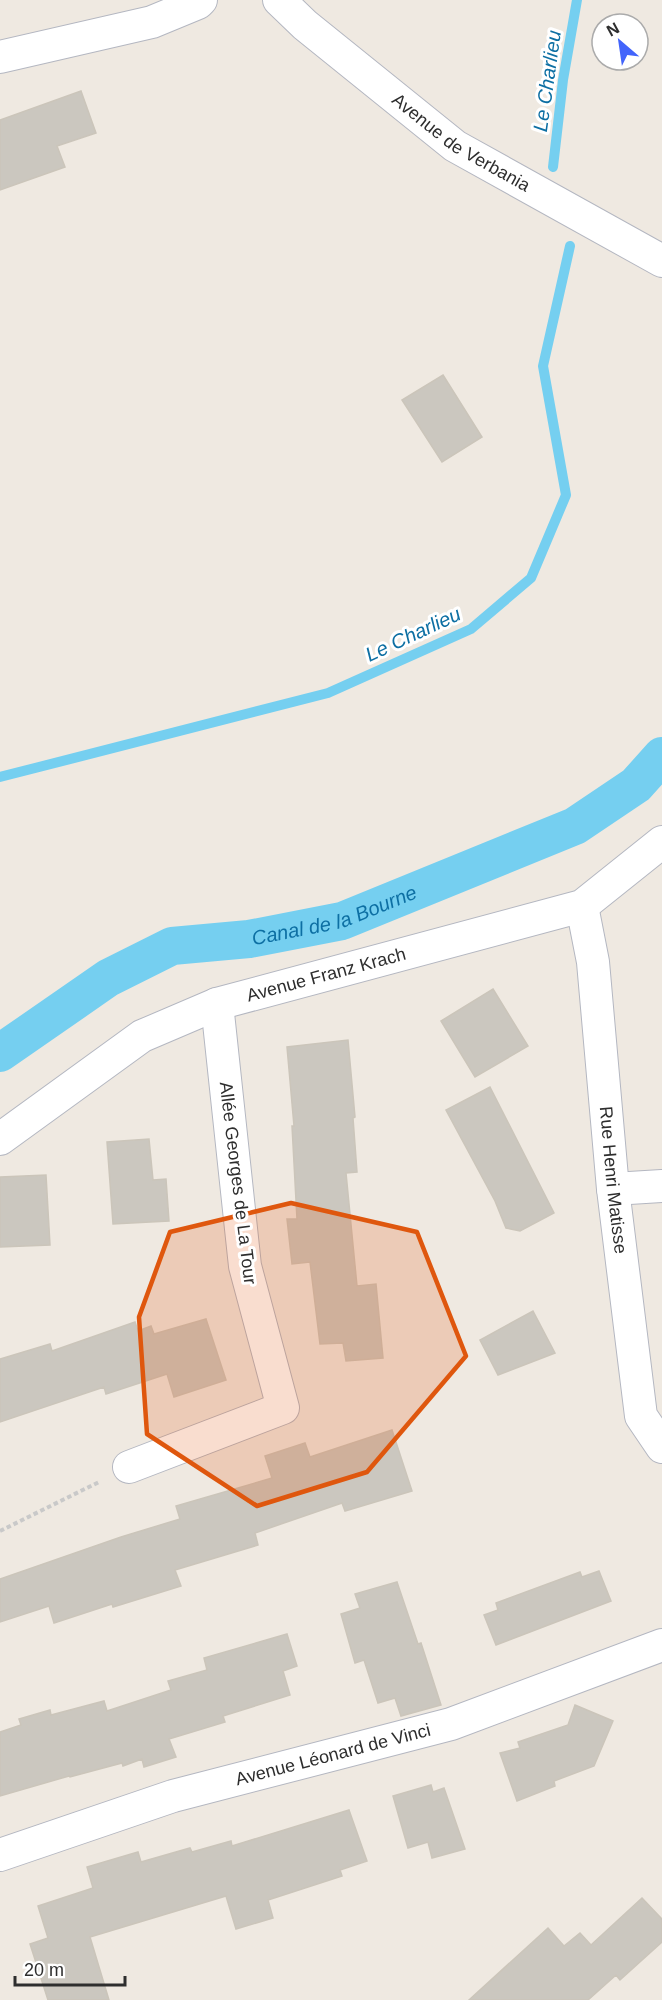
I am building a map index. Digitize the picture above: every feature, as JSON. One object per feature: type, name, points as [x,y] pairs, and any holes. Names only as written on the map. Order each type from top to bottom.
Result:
[{"type":"street","points":[[0,57],[152,22],[201,0]]},
{"type":"street","name":"Avenue de Verbania","points":[[279,0],[305,25],[455,146],[662,261]]},
{"type":"street","name":"Avenue Franz Krach","points":[[1,1137],[142,1036],[217,1004],[582,906],[662,842]]},
{"type":"street","name":"Rue Henri Matisse","points":[[582,906],[593,962],[613,1189],[641,1416],[662,1447]]},
{"type":"street","name":"Allée Georges de La Tour","points":[[129,1467],[283,1408],[245,1266],[217,1004]]},
{"type":"street","points":[[613,1189],[662,1186]]},
{"type":"street","name":"Avenue Léonard de Vinci","points":[[0,1855],[173,1796],[451,1724],[662,1645]]},
{"type":"path","points":[[0,1531],[129,1467]]},
{"type":"highlighted area","points":[[291,1203],[417,1232],[466,1356],[367,1472],[257,1506],[147,1434],[139,1317],[170,1232]]},
{"type":"building","points":[[81,91],[96,133],[57,146],[65,167],[0,190],[0,120]]},
{"type":"building","points":[[443,375],[482,437],[442,462],[402,400]]},
{"type":"building","points":[[493,989],[528,1046],[475,1077],[441,1021]]},
{"type":"building","points":[[348,1040],[357,1172],[346,1173],[357,1286],[376,1284],[383,1358],[346,1361],[343,1343],[320,1344],[310,1262],[292,1264],[287,1219],[297,1219],[292,1126],[294,1126],[287,1047]]},
{"type":"building","points":[[490,1087],[554,1213],[520,1231],[506,1228],[495,1201],[446,1110]]},
{"type":"building","points":[[149,1139],[153,1180],[166,1179],[169,1221],[113,1224],[107,1142]]},
{"type":"building","points":[[46,1175],[50,1245],[0,1247],[0,1177]]},
{"type":"building","points":[[533,1311],[555,1353],[498,1375],[480,1340]]},
{"type":"building","points":[[206,1319],[226,1380],[174,1397],[167,1374],[106,1394],[104,1387],[0,1422],[0,1359],[50,1344],[52,1351],[135,1322],[138,1331],[151,1326],[154,1334]]},
{"type":"building","points":[[392,1430],[412,1491],[345,1511],[342,1503],[255,1533],[258,1545],[175,1570],[181,1586],[113,1607],[112,1604],[54,1623],[49,1606],[0,1622],[0,1579],[180,1519],[176,1506],[272,1478],[265,1456],[305,1443],[310,1457]]},
{"type":"building","points":[[599,1571],[611,1601],[496,1645],[484,1615],[498,1610],[496,1603],[580,1572],[582,1577]]},
{"type":"building","points":[[397,1582],[418,1644],[421,1643],[441,1705],[401,1716],[395,1698],[378,1703],[364,1660],[355,1663],[341,1614],[360,1608],[355,1594]]},
{"type":"building","points":[[287,1634],[297,1666],[283,1671],[290,1695],[223,1716],[225,1722],[169,1739],[176,1757],[144,1767],[142,1759],[123,1766],[122,1763],[0,1796],[0,1732],[21,1725],[19,1719],[50,1710],[51,1715],[104,1701],[107,1711],[171,1690],[168,1681],[207,1670],[204,1658]]},
{"type":"building","points":[[575,1705],[613,1721],[594,1766],[554,1781],[555,1786],[517,1801],[500,1753],[520,1748],[518,1742],[568,1725]]},
{"type":"building","points":[[431,1785],[433,1792],[444,1788],[465,1849],[432,1858],[428,1842],[408,1848],[393,1796]]},
{"type":"building","points":[[349,1810],[367,1861],[340,1870],[342,1876],[268,1900],[273,1918],[236,1929],[226,1896],[90,1937],[109,2000],[48,2000],[30,1944],[48,1938],[38,1906],[93,1888],[87,1867],[138,1852],[141,1862],[190,1848],[192,1852],[231,1841],[232,1846]]},
{"type":"building","points":[[642,1898],[662,1919],[662,1942],[620,1980],[616,1975],[588,2000],[469,2000],[548,1928],[564,1946],[580,1933],[591,1945]]},
{"type":"waterway","name":"Le Charlieu","points":[[553,167],[563,80],[577,0]]},
{"type":"waterway","name":"Le Charlieu","points":[[0,777],[328,693],[471,629],[531,578],[566,495],[543,366],[570,246]]},
{"type":"waterway","name":"Canal de la Bourne","points":[[0,1053],[108,978],[172,946],[249,939],[342,921],[575,826],[636,785],[662,756]]}]
